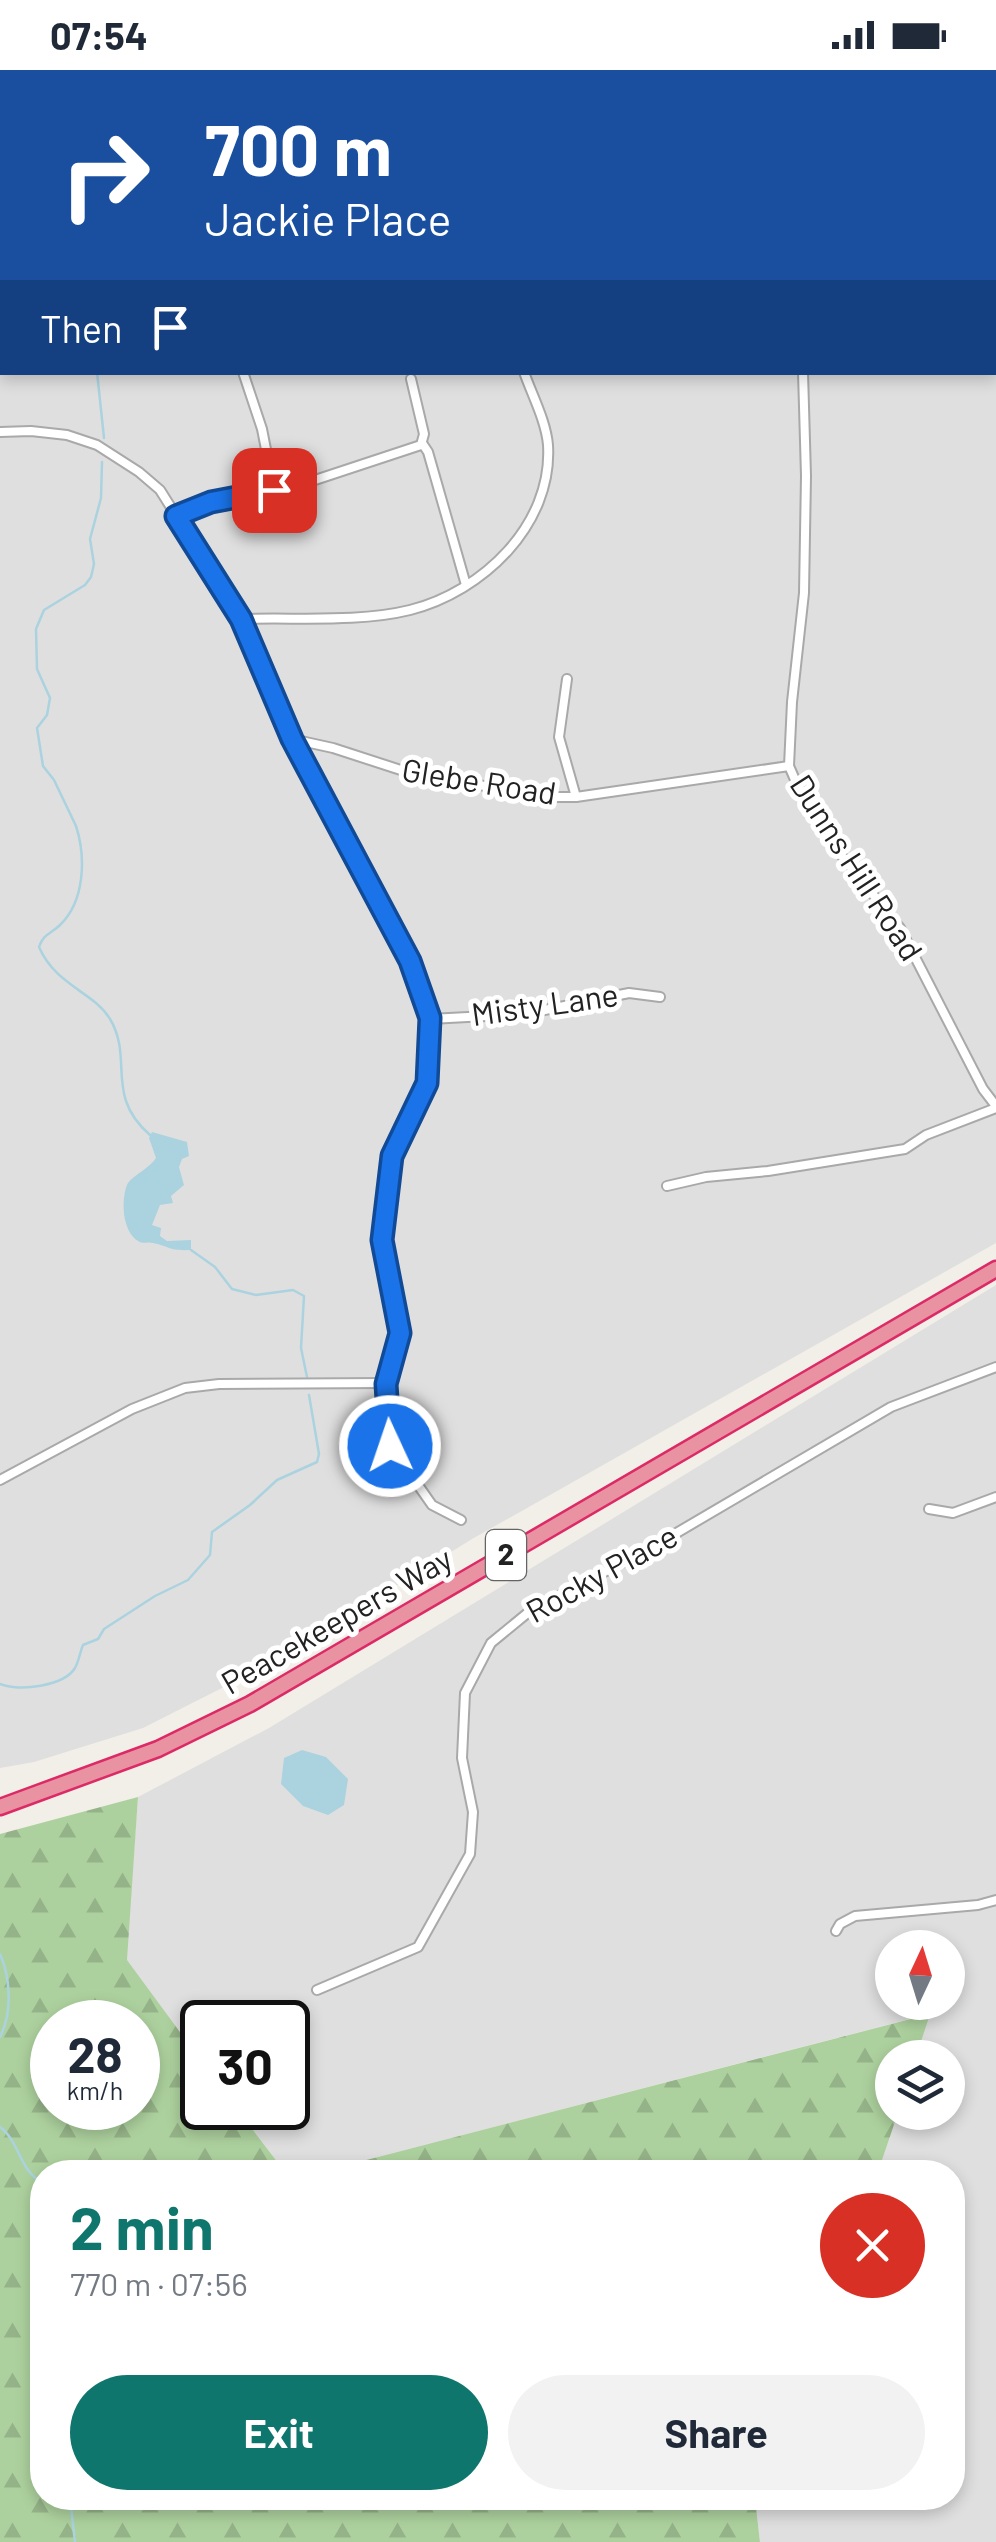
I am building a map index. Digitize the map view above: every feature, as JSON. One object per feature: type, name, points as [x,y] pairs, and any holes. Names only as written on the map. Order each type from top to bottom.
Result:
[{"type":"highway","name":"Peacekeepers Way","points":[[0,1807],[158,1749],[250,1704],[996,1269]]},
{"type":"street","points":[[244,375],[262,429],[274,490]]},
{"type":"street","points":[[241,619],[384,615],[414,609],[466,585],[496,563],[518,541],[534,513],[544,480],[547,438],[525,375]]},
{"type":"street","name":"Dunns Hill Road","points":[[802,375],[806,476],[804,593],[789,766],[842,856],[900,928],[982,1089],[996,1107]]},
{"type":"street","points":[[411,379],[424,434],[422,443],[428,452],[466,585]]},
{"type":"street","points":[[0,432],[68,435],[98,445],[160,490],[241,619],[292,739],[410,961],[430,1018],[427,1083],[392,1156],[382,1240],[400,1333],[386,1384],[390,1446],[432,1505],[461,1520]]},
{"type":"street","points":[[176,516],[211,502],[315,480],[422,443]]},
{"type":"street","points":[[568,679],[558,730],[576,796]]},
{"type":"street","name":"Glebe Road","points":[[292,739],[413,774],[550,797],[789,766]]},
{"type":"street","name":"Misty Lane","points":[[430,1018],[525,1014],[629,992],[660,997]]},
{"type":"street","points":[[667,1186],[706,1177],[768,1172],[905,1150],[926,1135],[996,1107]]},
{"type":"street","name":"Rocky Place","points":[[316,1990],[418,1948],[470,1854],[474,1812],[462,1758],[466,1693],[491,1643],[530,1611],[656,1544],[891,1408],[996,1367]]},
{"type":"street","points":[[0,1480],[144,1403],[185,1388],[230,1384],[386,1384]]},
{"type":"street","points":[[930,1508],[953,1512],[996,1498]]},
{"type":"street","points":[[836,1931],[840,1924],[855,1916],[996,1900]]},
{"type":"shaded area","points":[[0,375],[996,375],[996,1243],[472,1539],[277,1660],[143,1728],[34,1762],[0,1768]]},
{"type":"shaded area","points":[[996,1285],[996,2542],[760,2542],[756,2510],[965,2510],[965,2160],[882,2160],[892,2130],[965,2130],[965,2040],[921,2040],[927,2020],[965,2020],[965,1930],[875,1930],[875,2020],[906,2020],[366,2160],[276,2160],[253,2130],[310,2130],[310,2000],[180,2000],[180,2032],[160,2000],[156,2000],[126,1960],[138,1797],[269,1728]]},
{"type":"green space","points":[[138,1797],[127,1960],[156,2000],[30,2000],[30,2130],[160,2130],[160,2005],[180,2032],[180,2130],[253,2130],[276,2160],[30,2160],[30,2510],[756,2510],[760,2542],[0,2542],[0,1834]]},
{"type":"green space","points":[[907,2020],[928,2020],[922,2040],[875,2040],[875,2130],[892,2130],[882,2160],[366,2160]]},
{"type":"water","points":[[152,1132],[187,1142],[189,1156],[182,1159],[179,1167],[184,1185],[171,1196],[173,1203],[160,1205],[152,1225],[161,1228],[160,1236],[167,1241],[191,1240],[191,1250],[140,1242],[126,1223],[127,1185],[156,1158],[149,1138]]},
{"type":"water","points":[[302,1750],[326,1757],[348,1779],[344,1805],[328,1815],[303,1806],[281,1784],[284,1758]]},
{"type":"waterway","points":[[97,375],[104,438]]},
{"type":"waterway","points":[[102,462],[101,498],[90,539],[94,564],[91,577],[85,585],[44,610],[36,629],[37,669],[50,698],[47,715],[37,728],[43,766],[76,826],[82,865],[74,904],[39,947],[55,971],[110,1019],[120,1048],[128,1106],[150,1135]]},
{"type":"waterway","points":[[191,1250],[215,1267],[232,1289],[256,1295],[293,1290],[304,1296],[301,1348],[307,1377]]},
{"type":"waterway","points":[[0,1684],[41,1686],[69,1674],[83,1645],[98,1639],[104,1629],[155,1596],[188,1580],[210,1555],[212,1532],[277,1480],[317,1462],[309,1395]]},
{"type":"waterway","points":[[0,1954],[9,1994],[0,2037]]},
{"type":"waterway","points":[[0,2127],[30,2172]]},
{"type":"waterway","points":[[71,2510],[75,2542]]},
{"type":"route","points":[[274,490],[211,502],[176,516],[241,619],[292,739],[410,961],[430,1018],[427,1083],[392,1156],[382,1240],[400,1333],[386,1384],[390,1446]]}]
